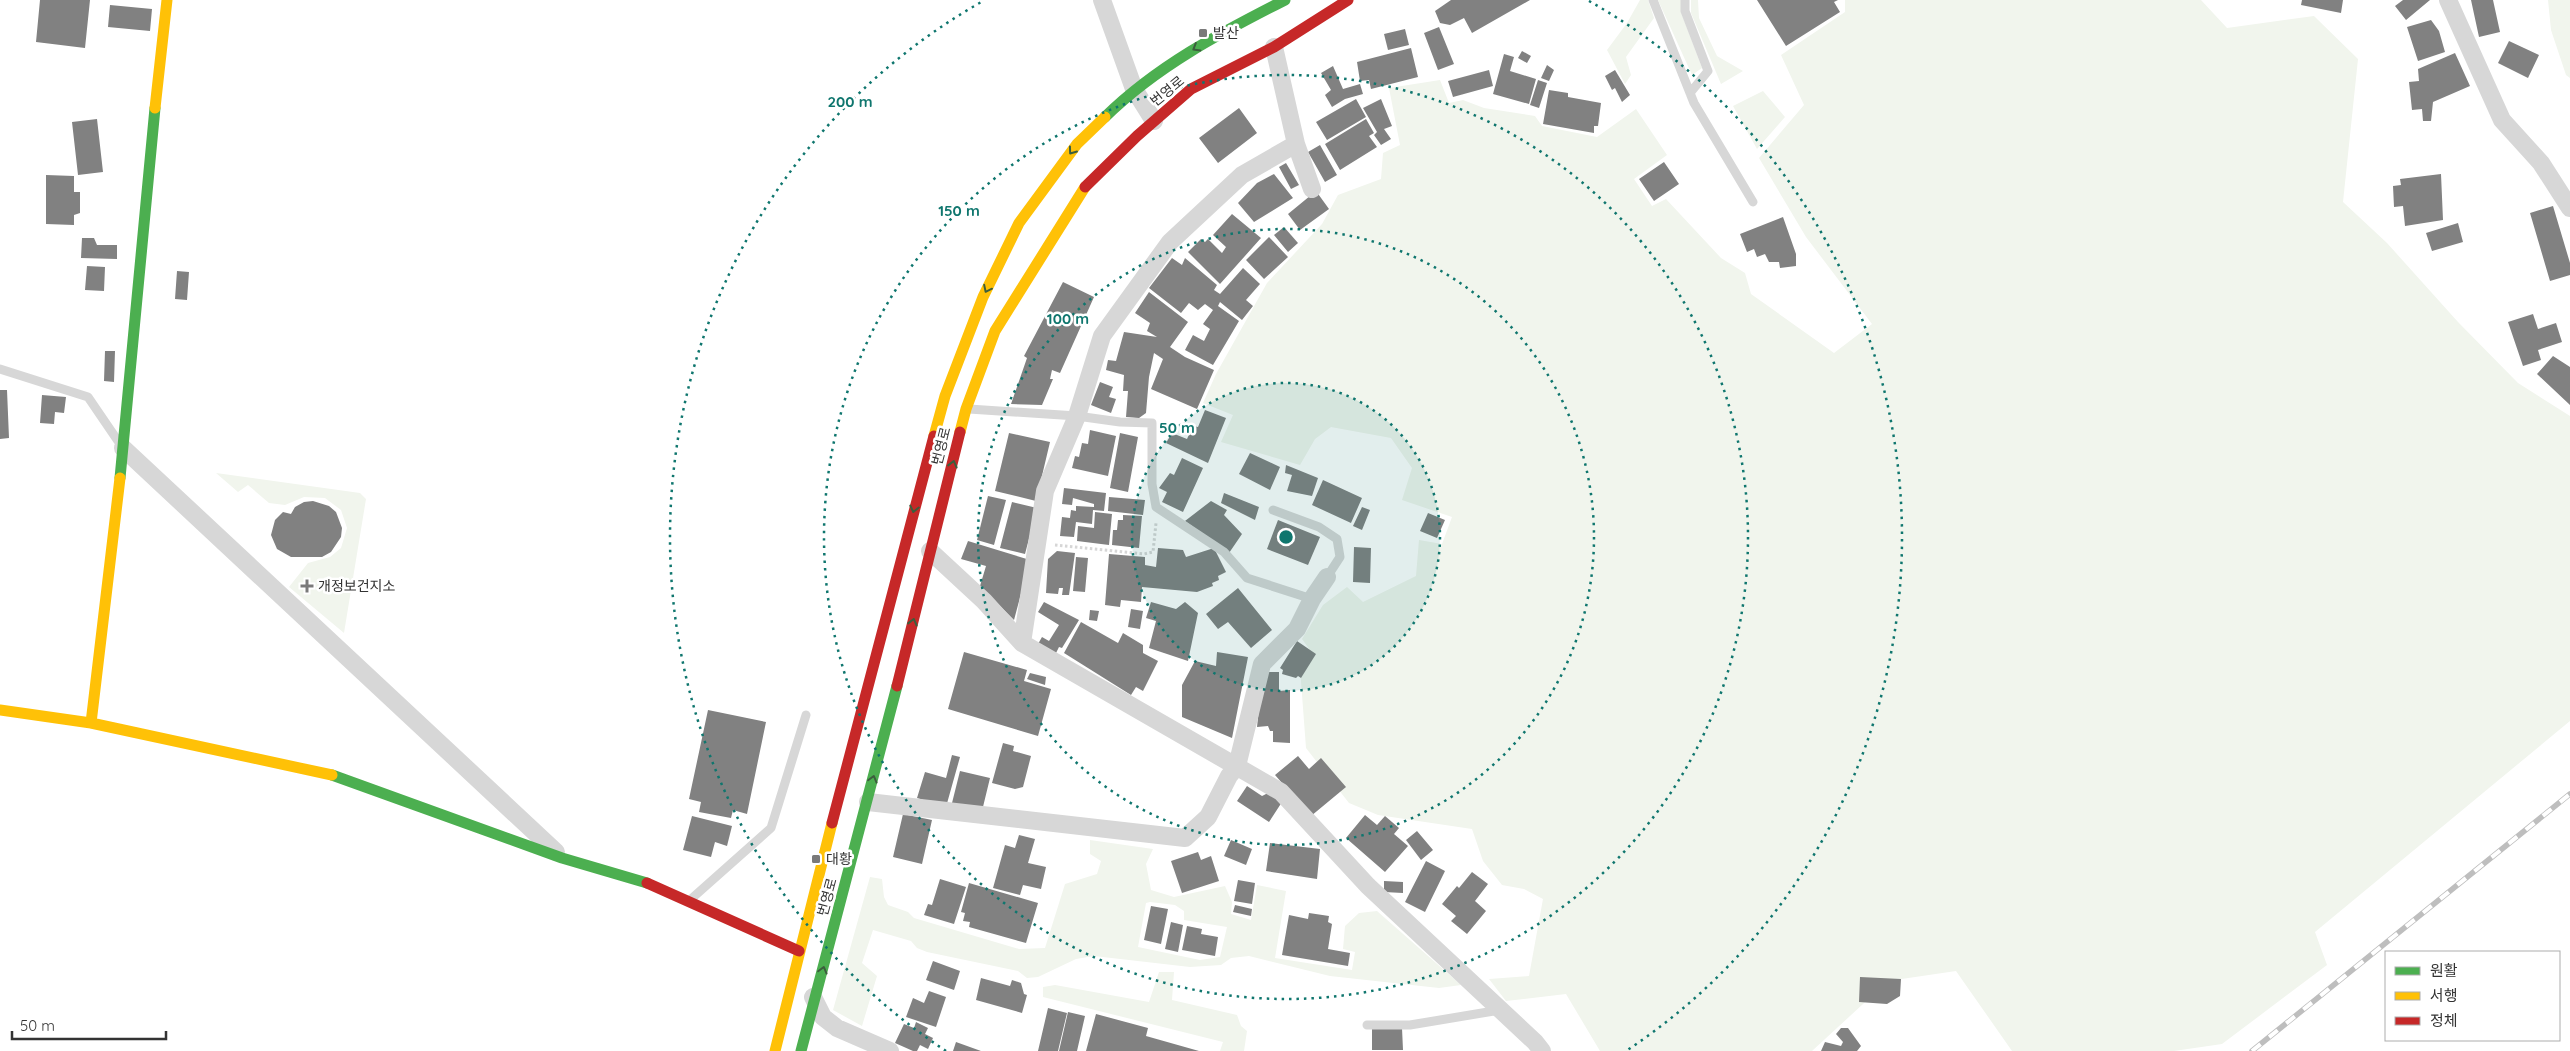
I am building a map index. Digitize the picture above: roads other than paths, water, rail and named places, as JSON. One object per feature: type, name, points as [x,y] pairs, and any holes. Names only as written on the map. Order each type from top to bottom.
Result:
[{"type":"main road","points":[[91,723],[123,448],[149,159],[168,0]]},
{"type":"main road","name":"번영로","points":[[775,1051],[840,790],[945,396],[980,306],[1019,223],[1077,144],[1134,89],[1173,62],[1239,22],[1285,0]]},
{"type":"main road","name":"번영로","points":[[801,1051],[868,802],[966,409],[995,331],[1087,184],[1154,121],[1191,89],[1274,46],[1348,0]]},
{"type":"main road","points":[[0,710],[91,723],[333,774],[562,858],[642,881],[799,951]]},
{"type":"street","points":[[1102,0],[1134,89],[1154,121]]},
{"type":"street","points":[[2448,0],[2502,120],[2541,163],[2570,208]]},
{"type":"street","points":[[1274,46],[1296,144],[1312,189]]},
{"type":"street","points":[[1022,643],[1045,491],[1077,416],[1102,336],[1170,242],[1242,175],[1296,144]]},
{"type":"street","points":[[123,448],[562,858]]},
{"type":"street","points":[[930,551],[984,601],[1022,643],[1281,792],[1368,886],[1535,1042],[1542,1051]]},
{"type":"street","points":[[868,802],[1185,838],[1208,817],[1229,776],[1237,766],[1262,664],[1297,629],[1312,599],[1327,577]]},
{"type":"street","points":[[799,951],[815,999],[824,1017],[837,1028],[890,1051]]},
{"type":"lane","points":[[1653,0],[1690,93],[1753,202]]},
{"type":"lane","points":[[1685,0],[1685,10],[1708,71],[1690,93]]},
{"type":"lane","points":[[0,369],[88,397],[123,448]]},
{"type":"lane","points":[[966,409],[1152,423],[1152,484],[1156,508],[1224,552],[1247,578],[1312,599]]},
{"type":"lane","points":[[1273,510],[1319,527],[1337,539],[1340,557],[1327,577]]},
{"type":"lane","points":[[688,902],[771,828],[806,715]]},
{"type":"lane","points":[[1367,1025],[1410,1024],[1500,1010]]},
{"type":"railway","points":[[2252,1051],[2570,794]]},
{"type":"place","name":"발산","points":[[1203,33]]},
{"type":"place","name":"개정보건지소","points":[[307,586]]},
{"type":"place","name":"대황","points":[[816,859]]}]
